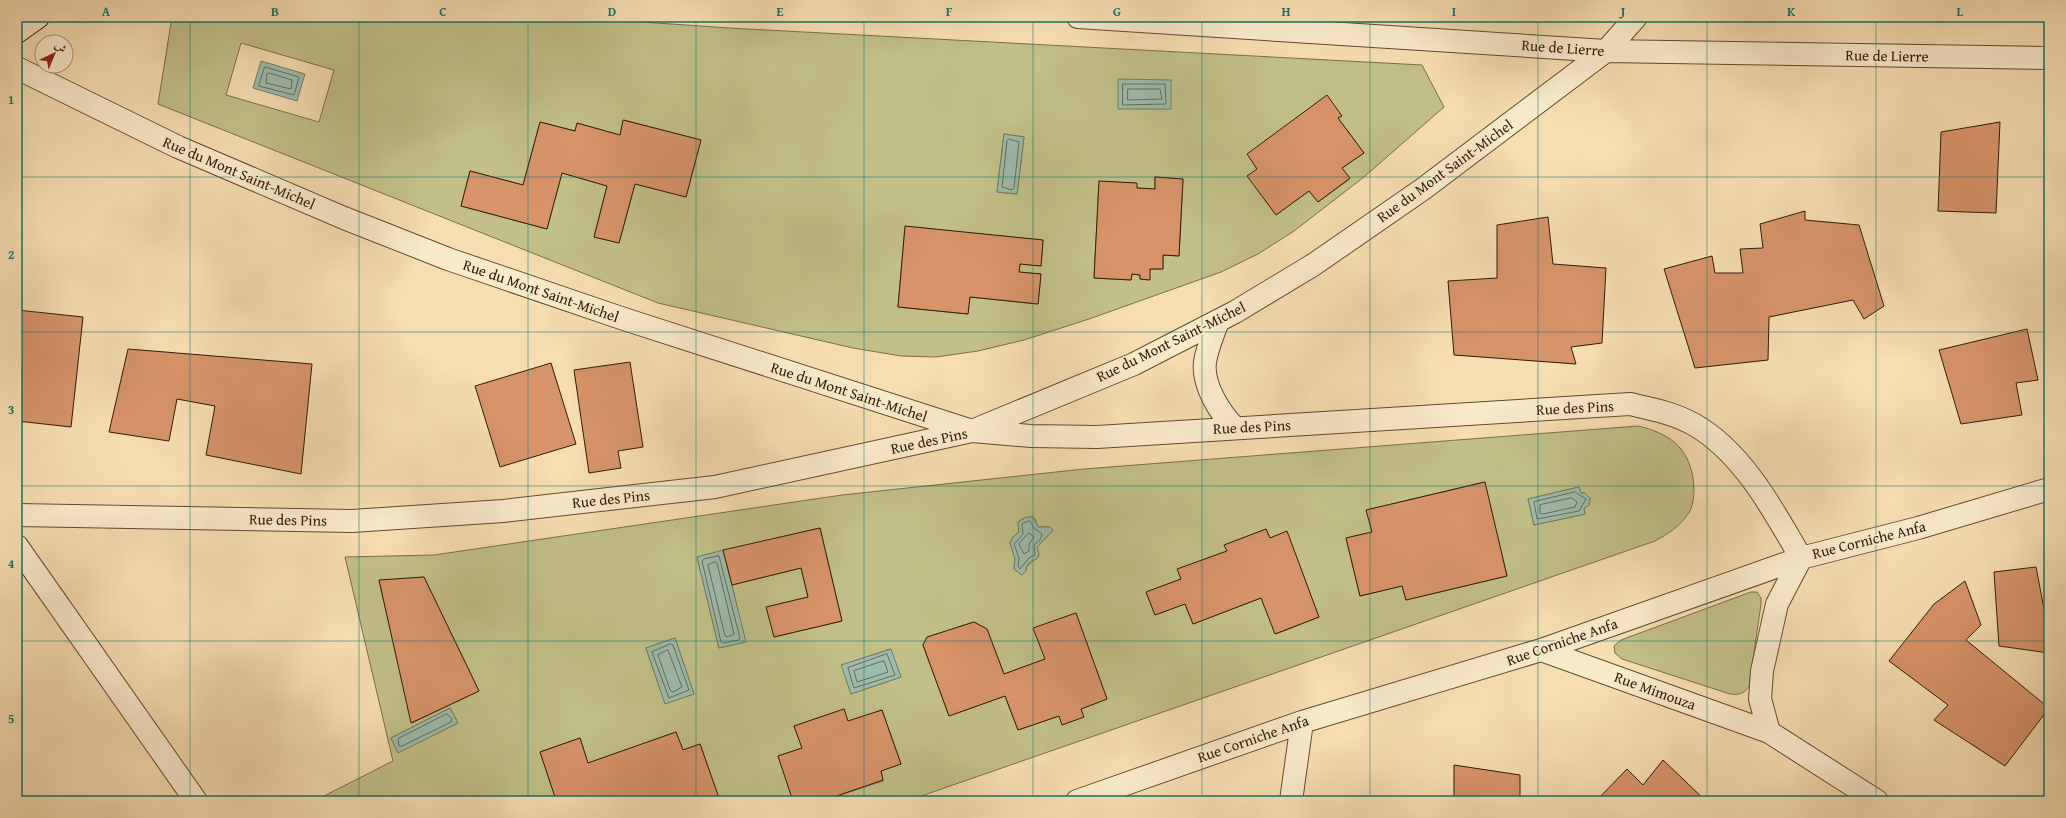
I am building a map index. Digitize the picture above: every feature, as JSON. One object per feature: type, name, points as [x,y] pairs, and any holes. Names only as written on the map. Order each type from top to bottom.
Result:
[{"type":"street","points":[[17,32],[38,17]]},
{"type":"street","name":"Rue de Lierre","points":[[1078,17],[1606,51],[2049,58]]},
{"type":"street","name":"Rue du Mont Saint-Michel","points":[[17,68],[184,150],[344,218],[448,259],[621,318],[972,432],[1134,364],[1218,321],[1313,265],[1416,194],[1606,51],[1636,17]]},
{"type":"street","points":[[1218,321],[1208,345],[1205,364],[1213,400],[1222,415],[1235,428]]},
{"type":"street","name":"Rue des Pins","points":[[17,516],[352,521],[503,511],[715,487],[972,432],[1031,436],[1097,437],[1630,404],[1661,410],[1693,424],[1724,448],[1751,479],[1778,517],[1801,558]]},
{"type":"street","name":"Rue Corniche Anfa","points":[[1092,799],[1302,722],[1541,650],[1801,558],[1918,528],[2049,488]]},
{"type":"street","points":[[17,546],[196,801]]},
{"type":"street","points":[[1769,732],[1760,699],[1762,671],[1777,604],[1801,558]]},
{"type":"street","name":"Rue Mimouza","points":[[1541,650],[1769,732],[1877,801]]},
{"type":"street","points":[[1291,801],[1302,722]]},
{"type":"shaded area","points":[[172,17],[570,17],[729,28],[1422,65],[1444,107],[1364,177],[1294,231],[1258,254],[1221,272],[1089,319],[1024,340],[978,351],[936,357],[901,356],[853,348],[658,303],[158,104]],"holes":[[[241,43],[334,70],[319,122],[226,95]],[[1341,116],[1338,118],[1364,153],[1342,168],[1350,179],[1318,202],[1309,191],[1276,215],[1248,176]],[[624,120],[701,140],[686,197],[635,184],[619,243],[594,237],[607,186],[562,173],[547,229],[461,206],[470,171],[523,185],[540,122],[575,131],[577,123],[620,135]],[[1004,134],[1024,137],[1017,194],[997,192]],[[1155,177],[1183,179],[1179,256],[1163,255],[1163,269],[1150,269],[1149,280],[1140,279],[1140,275],[1132,274],[1131,280],[1094,278],[1099,182],[1136,183],[1137,188],[1155,189]],[[905,227],[1043,240],[1041,266],[1020,264],[1019,272],[1041,274],[1038,304],[970,297],[968,314],[898,307]]]},
{"type":"shaded area","points":[[1638,426],[1650,429],[1671,439],[1685,454],[1692,475],[1694,491],[1691,509],[1685,519],[1655,541],[907,801],[822,801],[883,781],[881,771],[901,764],[882,710],[848,721],[844,709],[794,726],[802,748],[778,756],[793,801],[720,801],[700,744],[683,750],[676,732],[588,763],[580,738],[540,752],[555,797],[546,801],[314,801],[393,761],[345,557],[434,555],[842,495],[1084,469]],"holes":[[[1484,482],[1507,576],[1406,600],[1402,586],[1360,596],[1346,538],[1372,532],[1367,510]],[[1579,487],[1581,493],[1585,493],[1590,498],[1589,505],[1584,508],[1585,514],[1534,525],[1528,499]],[[1031,517],[1035,519],[1038,527],[1050,527],[1053,530],[1037,547],[1039,556],[1027,566],[1026,571],[1022,575],[1014,569],[1015,558],[1010,543],[1013,537],[1019,532],[1018,522],[1022,519]],[[820,528],[842,621],[774,637],[767,607],[808,597],[801,568],[732,585],[745,642],[719,648],[697,557]],[[1266,529],[1270,538],[1286,532],[1319,617],[1276,634],[1261,598],[1193,624],[1185,604],[1155,615],[1146,592],[1181,579],[1178,569],[1227,551],[1225,545]],[[424,577],[479,691],[412,723],[379,581]],[[1076,613],[1107,699],[1081,709],[1083,717],[1062,725],[1059,716],[1018,730],[1005,696],[949,716],[923,645],[928,637],[974,622],[987,629],[1004,674],[1045,659],[1034,628]],[[675,638],[694,694],[665,703],[646,648]],[[890,649],[901,677],[851,694],[842,665]],[[450,708],[458,723],[398,752],[391,738]]]},
{"type":"shaded area","points":[[1751,592],[1757,592],[1761,598],[1761,604],[1749,687],[1741,694],[1730,694],[1622,659],[1615,653],[1614,646],[1621,640]]},
{"type":"water","points":[[261,61],[305,74],[297,101],[253,88]]},
{"type":"water","points":[[1118,79],[1171,80],[1171,109],[1118,109]]},
{"type":"water","points":[[1004,134],[1024,137],[1017,194],[997,192]]},
{"type":"water","points":[[1579,487],[1581,493],[1585,493],[1590,498],[1589,505],[1584,508],[1585,514],[1534,525],[1528,499]]},
{"type":"water","points":[[1026,517],[1033,517],[1038,527],[1050,527],[1053,530],[1037,547],[1039,554],[1037,559],[1029,563],[1026,571],[1022,575],[1014,569],[1015,559],[1010,543],[1013,537],[1019,532],[1018,522]]},
{"type":"water","points":[[723,550],[746,642],[719,648],[697,557]]},
{"type":"water","points":[[675,638],[694,694],[665,704],[646,648]]},
{"type":"water","points":[[891,649],[901,677],[851,694],[841,665]]},
{"type":"water","points":[[450,708],[458,723],[398,753],[391,738]]},
{"type":"building","points":[[1327,95],[1342,116],[1338,118],[1364,153],[1342,168],[1350,178],[1318,202],[1309,191],[1276,215],[1247,176],[1257,169],[1247,154]]},
{"type":"building","points":[[623,120],[701,140],[686,197],[635,184],[619,243],[594,237],[607,186],[562,173],[547,229],[461,206],[470,171],[523,185],[540,122],[575,131],[577,123],[620,135]]},
{"type":"building","points":[[2000,122],[1996,213],[1938,211],[1941,132]]},
{"type":"building","points":[[1155,177],[1183,179],[1179,256],[1163,255],[1163,269],[1150,269],[1150,280],[1140,279],[1140,275],[1132,274],[1131,280],[1094,278],[1099,181],[1137,183],[1137,188],[1155,189]]},
{"type":"building","points":[[1805,211],[1805,220],[1859,225],[1884,306],[1864,319],[1853,300],[1769,317],[1768,360],[1695,368],[1664,269],[1712,256],[1715,273],[1743,273],[1740,249],[1763,248],[1760,224]]},
{"type":"building","points":[[1548,217],[1553,264],[1606,268],[1602,343],[1571,347],[1576,364],[1454,355],[1448,281],[1497,278],[1497,225]]},
{"type":"building","points":[[905,226],[1043,240],[1041,266],[1020,264],[1019,272],[1041,274],[1038,304],[970,297],[968,314],[898,307]]},
{"type":"building","points":[[17,310],[83,317],[71,427],[17,421]]},
{"type":"building","points":[[2027,329],[2038,380],[2016,383],[2022,415],[1961,424],[1939,350]]},
{"type":"building","points":[[128,349],[312,364],[301,474],[206,455],[215,406],[177,399],[169,441],[109,432]]},
{"type":"building","points":[[630,362],[643,447],[618,451],[621,468],[589,473],[574,370]]},
{"type":"building","points":[[551,363],[576,444],[500,467],[475,386]]},
{"type":"building","points":[[1485,482],[1507,576],[1406,600],[1402,586],[1360,596],[1346,538],[1372,532],[1366,510]]},
{"type":"building","points":[[820,528],[842,621],[774,637],[766,607],[808,597],[801,568],[732,585],[723,550]]},
{"type":"building","points":[[1266,529],[1270,538],[1287,531],[1319,617],[1275,634],[1261,598],[1193,624],[1185,604],[1155,615],[1146,592],[1181,579],[1177,569],[1227,551],[1224,545]]},
{"type":"building","points":[[2036,567],[2049,635],[2049,653],[1999,646],[1994,572]]},
{"type":"building","points":[[424,577],[479,691],[411,723],[379,580]]},
{"type":"building","points":[[1965,581],[1981,625],[1966,640],[2049,708],[2005,766],[1934,720],[1948,705],[1889,661],[1934,604]]},
{"type":"building","points":[[1076,613],[1107,699],[1081,709],[1084,717],[1062,725],[1059,716],[1018,730],[1005,696],[949,716],[923,645],[927,637],[974,622],[987,629],[1004,674],[1045,659],[1033,628]]},
{"type":"building","points":[[844,709],[848,721],[882,710],[901,764],[881,771],[883,780],[822,801],[801,801],[801,799],[793,801],[778,756],[802,748],[794,726]]},
{"type":"building","points":[[676,732],[683,750],[700,744],[720,801],[546,801],[555,797],[540,752],[580,738],[588,763]]},
{"type":"building","points":[[1663,760],[1706,801],[1596,801],[1627,769],[1643,785]]},
{"type":"building","points":[[1454,765],[1520,775],[1520,801],[1454,801]]}]
